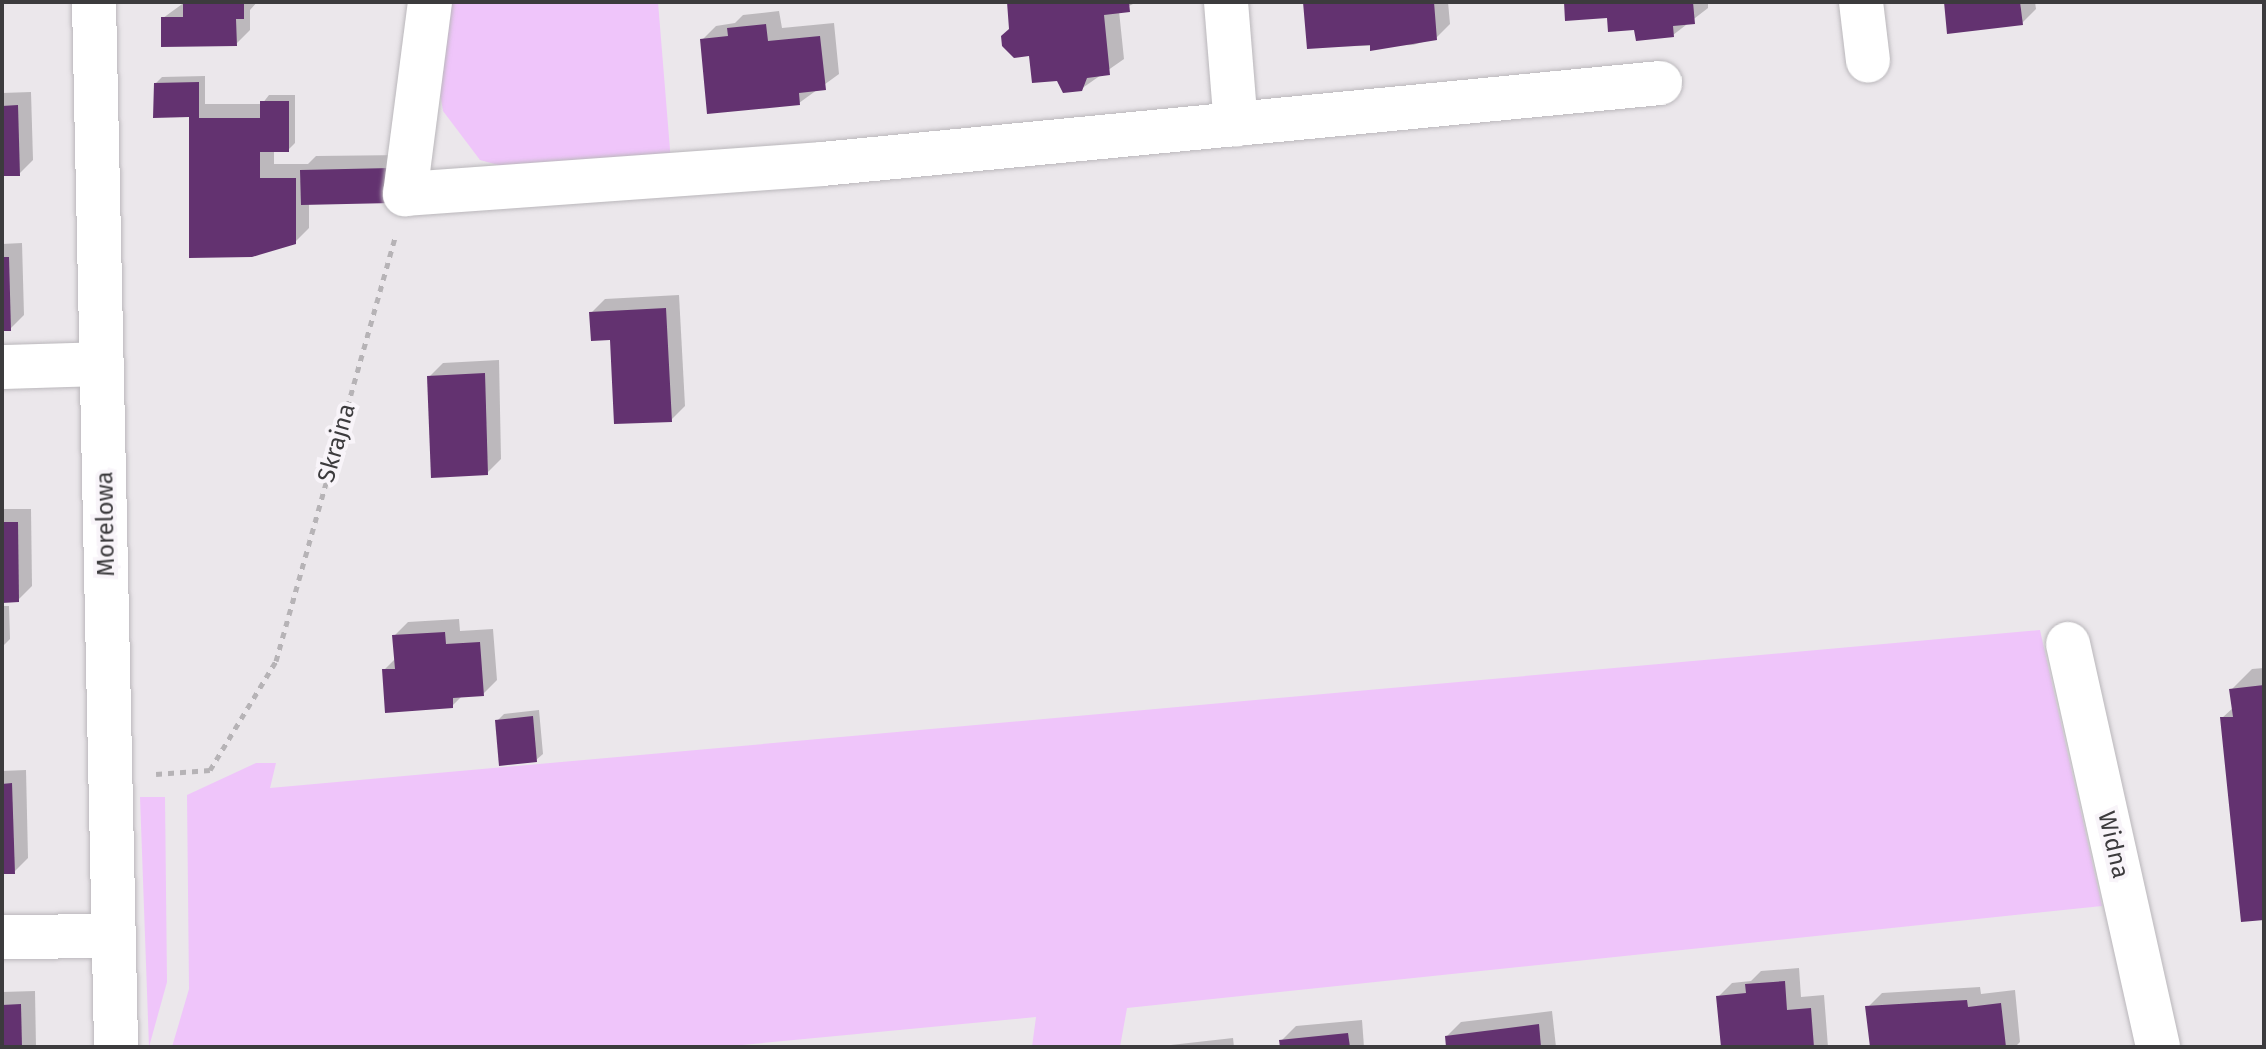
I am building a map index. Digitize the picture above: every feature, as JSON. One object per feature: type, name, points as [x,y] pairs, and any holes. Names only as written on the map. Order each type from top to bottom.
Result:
[{"type":"street","name":"Morelowa","points":[[94,2],[116,1047]]},
{"type":"street","points":[[430,2],[405,194],[822,164],[1660,83]]},
{"type":"street","points":[[1226,2],[1236,125]]},
{"type":"street","points":[[1861,2],[1868,61]]},
{"type":"street","points":[[2,367],[102,364]]},
{"type":"street","name":"Widna","points":[[2068,644],[2158,1047]]},
{"type":"street","points":[[2,937],[114,936]]},
{"type":"path","name":"Skrajna","points":[[111,779],[210,770],[276,661],[405,194]]},
{"type":"shaded area","points":[[451,2],[658,2],[671,162],[535,175],[480,160],[443,111],[434,58]]},
{"type":"shaded area","points":[[2040,630],[2102,906],[1127,1008],[1120,1047],[1032,1047],[1036,1017],[721,1047],[172,1047],[189,989],[187,795],[256,763],[276,763],[270,788]]},
{"type":"shaded area","points":[[140,797],[165,797],[167,982],[149,1047]]},
{"type":"building","points":[[183,2],[244,2],[244,19],[236,19],[237,46],[161,47],[161,17],[183,17]]},
{"type":"building","points":[[1007,2],[1129,2],[1130,12],[1104,15],[1110,75],[1087,78],[1082,91],[1063,93],[1057,81],[1032,83],[1029,56],[1014,58],[1002,46],[1001,36],[1009,29]]},
{"type":"building","points":[[1303,2],[1434,2],[1437,40],[1370,51],[1370,45],[1307,49]]},
{"type":"building","points":[[1564,2],[1693,2],[1695,24],[1673,26],[1674,37],[1636,41],[1634,30],[1608,32],[1607,18],[1565,21]]},
{"type":"building","points":[[1944,2],[2020,2],[2023,25],[1947,34]]},
{"type":"building","points":[[766,24],[768,41],[820,36],[826,90],[799,93],[800,105],[707,114],[700,39],[728,36],[727,28]]},
{"type":"building","points":[[199,82],[199,118],[260,118],[260,101],[289,101],[289,152],[260,152],[260,178],[296,178],[296,244],[252,257],[189,258],[189,117],[153,118],[154,83]]},
{"type":"building","points":[[18,105],[20,176],[2,176],[2,106]]},
{"type":"building","points":[[391,168],[392,203],[301,205],[300,170]]},
{"type":"building","points":[[2,257],[9,257],[11,331],[2,331]]},
{"type":"building","points":[[666,308],[672,422],[614,424],[610,340],[591,341],[589,312]]},
{"type":"building","points":[[485,373],[488,475],[431,478],[427,376]]},
{"type":"building","points":[[2,522],[18,522],[19,602],[2,603]]},
{"type":"building","points":[[445,632],[446,644],[480,642],[484,696],[453,698],[453,708],[385,713],[382,669],[395,669],[392,635]]},
{"type":"building","points":[[2264,685],[2264,920],[2241,922],[2220,717],[2233,717],[2229,689]]},
{"type":"building","points":[[533,716],[537,762],[499,766],[495,720]]},
{"type":"building","points":[[12,783],[15,874],[2,874],[2,784]]},
{"type":"building","points":[[1785,981],[1787,1010],[1811,1008],[1814,1047],[1721,1047],[1716,996],[1746,993],[1745,984]]},
{"type":"building","points":[[1967,1000],[1968,1007],[2001,1003],[2006,1047],[1870,1047],[1865,1006]]},
{"type":"building","points":[[21,1004],[22,1047],[2,1047],[2,1005]]},
{"type":"building","points":[[1539,1024],[1541,1047],[1446,1047],[1445,1036]]},
{"type":"building","points":[[1348,1033],[1350,1047],[1280,1047],[1279,1040]]}]
